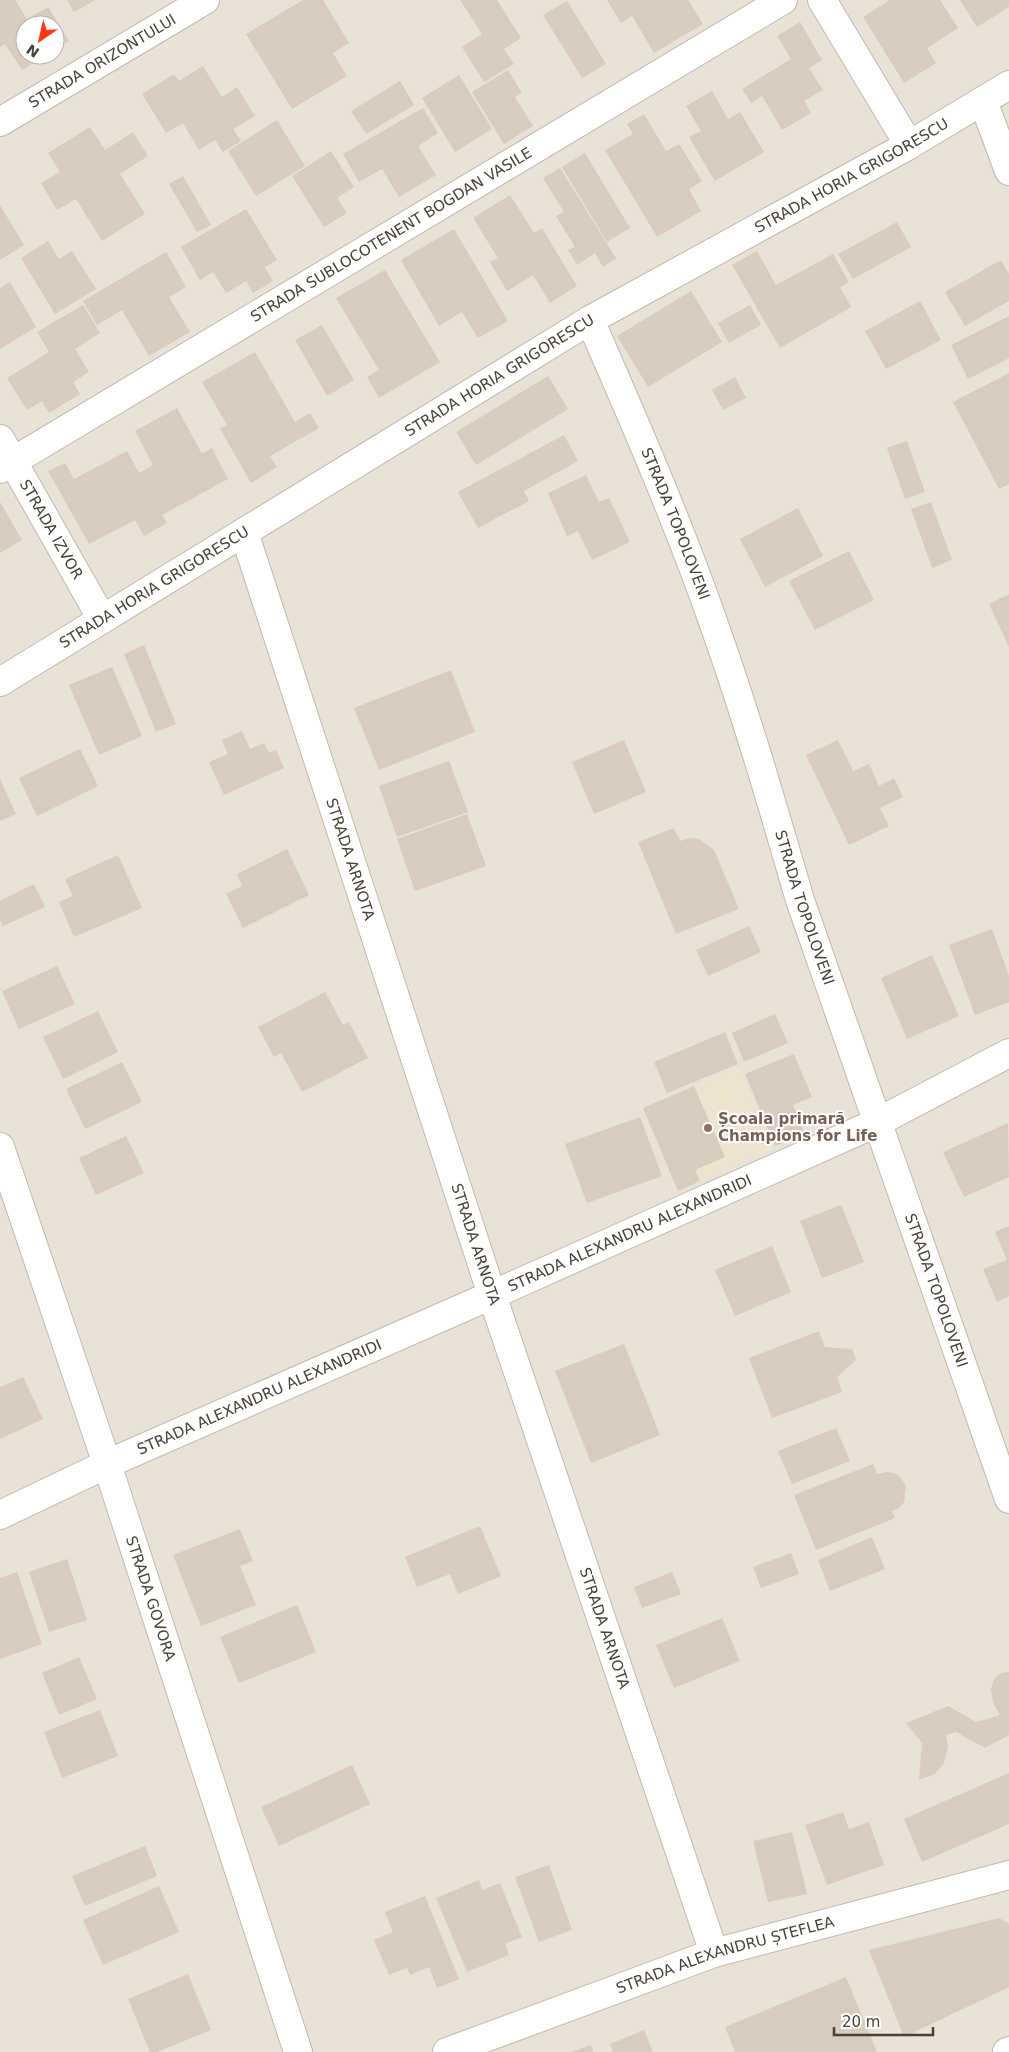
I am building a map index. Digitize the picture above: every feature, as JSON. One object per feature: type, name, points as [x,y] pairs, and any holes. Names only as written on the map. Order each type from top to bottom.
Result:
[{"type":"street","name":"STRADA ORIZONTULUI","points":[[0,122],[205,0]]},
{"type":"street","name":"STRADA SUBLOCOTENENT BOGDAN VASILE","points":[[4,456],[783,0]]},
{"type":"street","points":[[822,0],[909,144]]},
{"type":"street","name":"STRADA HORIA GRIGORESCU","points":[[0,682],[590,320],[909,144],[1009,85]]},
{"type":"street","points":[[983,101],[1009,171]]},
{"type":"street","name":"STRADA TOPOLOVENI","points":[[590,320],[652,461],[717,632],[800,900],[876,1123],[1009,1499]]},
{"type":"street","name":"STRADA IZVOR","points":[[4,456],[102,619]]},
{"type":"street","name":"STRADA ARNOTA","points":[[244,532],[492,1295],[714,1953]]},
{"type":"street","name":"STRADA ALEXANDRU ALEXANDRIDI","points":[[0,1515],[108,1464],[876,1123],[1009,1053]]},
{"type":"street","name":"STRADA GOVORA","points":[[0,1147],[108,1464],[298,2052]]},
{"type":"street","name":"STRADA ALEXANDRU ȘTEFLEA","points":[[447,2052],[714,1953],[1009,1874]]},
{"type":"shaded area","points":[[0,0],[1009,0],[1009,2052],[0,2052]]},
{"type":"shaded area","name":"Școala primară Champions for Life","points":[[738,1066],[774,1149],[678,1191],[643,1108]]},
{"type":"building","points":[[0,0],[15,0],[24,15],[15,15],[15,59],[5,44],[0,47]]},
{"type":"building","points":[[67,0],[95,0],[74,12]]},
{"type":"building","points":[[303,0],[323,0],[349,43],[333,53],[347,76],[292,109],[246,34]]},
{"type":"building","points":[[460,0],[497,0],[521,38],[504,49],[514,64],[484,82],[462,47],[482,34]]},
{"type":"building","points":[[607,0],[688,0],[703,24],[654,53],[632,16],[621,23]]},
{"type":"building","points":[[890,0],[940,0],[958,28],[927,48],[936,63],[904,83],[863,17]]},
{"type":"building","points":[[960,0],[1009,0],[1009,7],[977,27]]},
{"type":"building","points":[[567,1],[606,64],[582,78],[543,15]]},
{"type":"building","points":[[48,7],[53,15],[34,15]]},
{"type":"building","points":[[800,22],[822,60],[809,68],[823,90],[804,101],[811,113],[782,130],[762,96],[751,103],[742,89],[791,59],[777,36]]},
{"type":"building","points":[[65,35],[69,41],[65,44]]},
{"type":"building","points":[[19,65],[30,65],[22,70]]},
{"type":"building","points":[[203,66],[222,97],[237,87],[255,116],[233,129],[241,141],[223,152],[215,140],[199,150],[183,123],[166,133],[142,94],[174,74],[179,81]]},
{"type":"building","points":[[508,70],[522,93],[515,97],[533,126],[504,144],[472,92]]},
{"type":"building","points":[[459,75],[492,129],[455,152],[422,98]]},
{"type":"building","points":[[400,81],[414,105],[366,134],[351,111]]},
{"type":"building","points":[[712,91],[728,119],[740,112],[764,152],[715,181],[689,137],[701,131],[686,106]]},
{"type":"building","points":[[423,108],[438,133],[418,146],[436,175],[399,197],[382,169],[359,182],[343,154]]},
{"type":"building","points":[[644,114],[666,151],[679,144],[702,181],[689,189],[701,211],[657,237],[605,150],[633,134],[627,124]]},
{"type":"building","points":[[277,120],[305,166],[256,196],[228,151]]},
{"type":"building","points":[[90,127],[105,150],[133,132],[148,156],[120,174],[145,214],[102,241],[76,199],[57,210],[41,183],[60,172],[48,153]]},
{"type":"building","points":[[331,151],[354,187],[337,198],[347,213],[324,227],[292,176]]},
{"type":"building","points":[[585,153],[630,228],[607,242],[562,167]]},
{"type":"building","points":[[560,168],[616,258],[603,267],[595,253],[577,265],[568,250],[575,247],[556,216],[564,212],[543,178]]},
{"type":"building","points":[[183,176],[211,225],[197,232],[169,184]]},
{"type":"building","points":[[510,195],[534,233],[542,228],[577,286],[550,303],[533,275],[507,291],[490,262],[498,258],[473,218]]},
{"type":"building","points":[[0,205],[24,245],[0,260]]},
{"type":"building","points":[[246,209],[277,260],[265,267],[273,281],[253,293],[246,281],[226,293],[213,272],[200,280],[181,247]]},
{"type":"building","points":[[897,222],[911,247],[853,279],[838,254]]},
{"type":"building","points":[[454,229],[508,321],[478,338],[462,312],[439,326],[401,260]]},
{"type":"building","points":[[48,241],[59,259],[72,251],[96,289],[55,314],[21,258]]},
{"type":"building","points":[[757,251],[776,285],[833,254],[849,282],[840,287],[851,307],[780,348],[732,265]]},
{"type":"building","points":[[166,252],[186,287],[169,297],[190,332],[149,356],[122,310],[97,325],[83,301]]},
{"type":"building","points":[[1001,260],[1009,274],[1009,301],[965,326],[945,292]]},
{"type":"building","points":[[385,270],[440,362],[379,398],[367,377],[379,370],[336,298]]},
{"type":"building","points":[[10,282],[36,327],[0,349],[0,288]]},
{"type":"building","points":[[691,291],[722,342],[648,387],[617,336]]},
{"type":"building","points":[[920,301],[941,340],[886,369],[865,331]]},
{"type":"building","points":[[83,305],[100,333],[75,349],[89,372],[73,382],[80,394],[49,413],[42,401],[27,410],[7,378],[49,352],[37,332]]},
{"type":"building","points":[[750,305],[761,325],[729,343],[718,323]]},
{"type":"building","points":[[1009,316],[1009,358],[968,379],[951,345]]},
{"type":"building","points":[[322,325],[354,380],[327,396],[295,340]]},
{"type":"building","points":[[255,352],[295,422],[310,413],[319,428],[270,456],[277,467],[251,483],[220,429],[227,425],[202,382]]},
{"type":"building","points":[[1009,373],[1009,484],[999,489],[953,402]]},
{"type":"building","points":[[548,376],[568,409],[476,465],[456,432]]},
{"type":"building","points":[[735,377],[746,398],[723,410],[712,390]]},
{"type":"building","points":[[177,408],[202,454],[212,448],[228,479],[162,515],[167,523],[144,536],[135,520],[89,544],[48,471],[65,463],[74,479],[127,451],[139,473],[153,465],[135,431]]},
{"type":"building","points":[[564,435],[578,461],[524,491],[529,501],[478,528],[458,492]]},
{"type":"building","points":[[907,441],[925,492],[905,499],[887,448]]},
{"type":"building","points":[[586,475],[599,502],[609,498],[630,542],[592,560],[578,531],[567,536],[548,493]]},
{"type":"building","points":[[0,502],[22,540],[0,553]]},
{"type":"building","points":[[931,502],[952,560],[932,568],[911,509]]},
{"type":"building","points":[[798,508],[823,556],[765,587],[740,539]]},
{"type":"building","points":[[849,551],[874,600],[815,630],[789,581]]},
{"type":"building","points":[[1009,594],[1009,647],[989,604]]},
{"type":"building","points":[[144,645],[176,724],[156,732],[124,654]]},
{"type":"building","points":[[112,667],[142,736],[99,755],[69,685]]},
{"type":"building","points":[[451,670],[475,732],[379,770],[354,708]]},
{"type":"building","points":[[242,731],[250,749],[264,743],[269,753],[276,750],[284,768],[224,795],[209,762],[228,754],[222,740]]},
{"type":"building","points":[[624,740],[646,792],[594,814],[572,762]]},
{"type":"building","points":[[838,740],[853,771],[869,764],[879,786],[894,778],[903,797],[880,808],[889,826],[849,845],[806,755]]},
{"type":"building","points":[[80,749],[98,786],[37,816],[19,778]]},
{"type":"building","points":[[449,761],[468,812],[397,837],[379,786]]},
{"type":"building","points":[[0,779],[16,814],[0,821]]},
{"type":"building","points":[[467,814],[486,866],[415,891],[397,839]]},
{"type":"building","points":[[674,828],[680,841],[689,838],[699,839],[714,850],[739,909],[676,934],[638,842]]},
{"type":"building","points":[[287,849],[309,895],[243,928],[226,894],[242,886],[237,874]]},
{"type":"building","points":[[118,855],[142,908],[74,937],[59,902],[73,896],[65,879]]},
{"type":"building","points":[[34,884],[45,907],[3,926],[0,920],[0,901]]},
{"type":"building","points":[[749,926],[761,952],[708,976],[696,950]]},
{"type":"building","points":[[992,929],[1009,976],[1009,1002],[975,1015],[949,945]]},
{"type":"building","points":[[932,955],[959,1016],[907,1039],[881,978]]},
{"type":"building","points":[[57,966],[75,1004],[19,1029],[2,991]]},
{"type":"building","points":[[325,992],[343,1025],[349,1022],[368,1058],[302,1092],[281,1053],[274,1057],[258,1027]]},
{"type":"building","points":[[98,1011],[118,1052],[63,1079],[43,1037]]},
{"type":"building","points":[[775,1014],[788,1043],[744,1062],[732,1033]]},
{"type":"building","points":[[725,1032],[738,1064],[667,1093],[654,1062]]},
{"type":"building","points":[[794,1054],[812,1097],[793,1105],[805,1134],[775,1146],[745,1074]]},
{"type":"building","points":[[122,1062],[142,1102],[85,1129],[66,1089]]},
{"type":"building","points":[[694,1086],[725,1157],[695,1170],[700,1181],[678,1191],[643,1108]]},
{"type":"building","points":[[640,1117],[662,1176],[587,1203],[565,1144]]},
{"type":"building","points":[[1008,1123],[1009,1177],[964,1197],[943,1152]]},
{"type":"building","points":[[126,1136],[144,1173],[96,1195],[79,1158]]},
{"type":"building","points":[[841,1205],[864,1262],[822,1278],[800,1221]]},
{"type":"building","points":[[1009,1226],[1009,1296],[997,1302],[983,1269],[1007,1260],[995,1232]]},
{"type":"building","points":[[772,1246],[791,1292],[735,1316],[715,1270]]},
{"type":"building","points":[[819,1331],[825,1347],[852,1349],[856,1360],[837,1377],[842,1392],[772,1418],[749,1358]]},
{"type":"building","points":[[624,1344],[660,1435],[591,1463],[555,1371]]},
{"type":"building","points":[[23,1377],[43,1419],[0,1439],[0,1387]]},
{"type":"building","points":[[836,1428],[850,1461],[792,1484],[778,1451]]},
{"type":"building","points":[[873,1464],[877,1474],[895,1473],[902,1479],[906,1487],[904,1502],[899,1508],[892,1511],[895,1518],[816,1550],[794,1495]]},
{"type":"building","points":[[480,1526],[501,1576],[458,1594],[450,1574],[417,1587],[405,1557]]},
{"type":"building","points":[[240,1529],[253,1561],[240,1566],[256,1605],[201,1626],[173,1555]]},
{"type":"building","points":[[872,1537],[885,1569],[830,1591],[818,1560]]},
{"type":"building","points":[[791,1553],[799,1574],[761,1588],[753,1567]]},
{"type":"building","points":[[67,1559],[87,1620],[49,1632],[29,1572]]},
{"type":"building","points":[[17,1572],[42,1644],[0,1659],[0,1578]]},
{"type":"building","points":[[672,1572],[681,1594],[642,1608],[634,1587]]},
{"type":"building","points":[[297,1605],[316,1652],[239,1683],[220,1637]]},
{"type":"building","points":[[722,1618],[740,1661],[674,1688],[656,1645]]},
{"type":"building","points":[[79,1657],[97,1699],[59,1715],[42,1673]]},
{"type":"building","points":[[1009,1672],[1009,1735],[985,1748],[956,1732],[946,1735],[948,1747],[944,1763],[935,1774],[919,1780],[922,1743],[906,1723],[948,1706],[976,1722],[1000,1715],[993,1703],[991,1689],[994,1679],[1000,1673]]},
{"type":"building","points":[[100,1710],[118,1756],[62,1778],[44,1732]]},
{"type":"building","points":[[352,1765],[370,1804],[279,1846],[261,1807]]},
{"type":"building","points":[[1009,1773],[1009,1824],[922,1862],[904,1819]]},
{"type":"building","points":[[843,1812],[849,1829],[869,1822],[884,1865],[827,1885],[805,1825]]},
{"type":"building","points":[[792,1832],[807,1894],[768,1902],[753,1841]]},
{"type":"building","points":[[145,1846],[157,1876],[85,1906],[72,1876]]},
{"type":"building","points":[[549,1865],[572,1930],[539,1942],[515,1877]]},
{"type":"building","points":[[479,1880],[482,1890],[500,1883],[522,1937],[505,1944],[509,1955],[467,1972],[436,1898]]},
{"type":"building","points":[[159,1886],[179,1932],[103,1965],[83,1920]]},
{"type":"building","points":[[425,1896],[459,1979],[437,1988],[429,1967],[410,1975],[407,1968],[389,1975],[374,1940],[393,1932],[385,1912]]},
{"type":"building","points":[[999,1918],[1009,1924],[1009,1987],[904,2037],[869,1950]]},
{"type":"building","points":[[188,1974],[211,2030],[157,2052],[150,2052],[128,1999]]},
{"type":"building","points":[[846,1977],[877,2052],[735,2052],[725,2027]]},
{"type":"building","points":[[644,2030],[653,2052],[613,2052],[610,2044]]},
{"type":"building","points":[[591,2045],[593,2052],[572,2052]]},
{"type":"place","name":"Școala primară Champions for Life","points":[[708,1128]]}]
